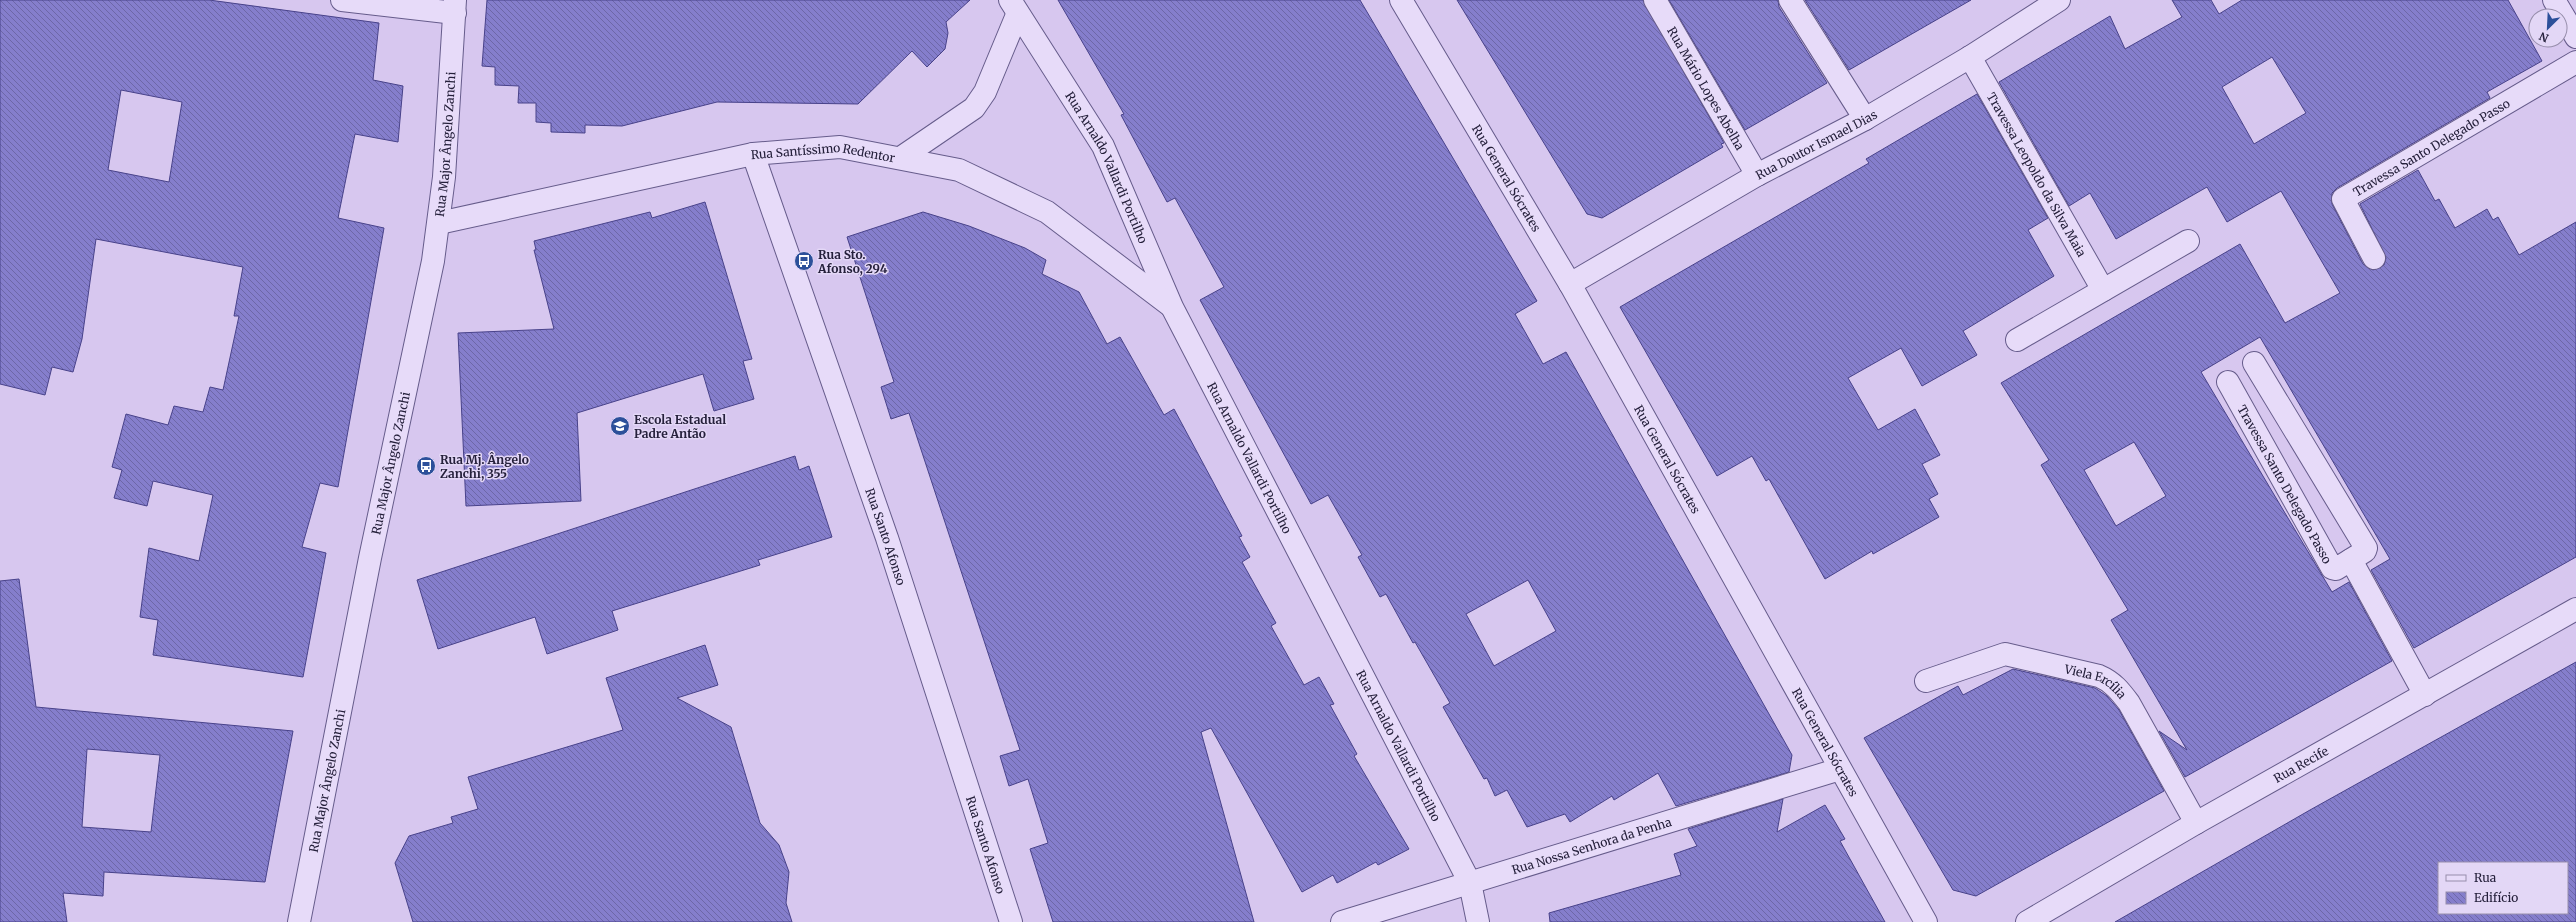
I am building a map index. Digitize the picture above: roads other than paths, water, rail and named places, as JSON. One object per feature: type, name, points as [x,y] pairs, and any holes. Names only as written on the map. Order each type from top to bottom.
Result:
[{"type":"street","points":[[342,0],[455,6]]},
{"type":"street","name":"Rua General Sócrates","points":[[1401,0],[1570,284],[1926,922]]},
{"type":"street","name":"Rua Mário Lopes Abelha","points":[[1655,0],[1757,176]]},
{"type":"street","points":[[1790,0],[1865,119]]},
{"type":"street","name":"Rua Doutor Ismael Dias","points":[[1570,284],[1757,176],[1865,119],[1970,57],[2059,0]]},
{"type":"street","points":[[2554,0],[2576,37]]},
{"type":"street","name":"Rua Major Ângelo Zanchi","points":[[298,922],[439,223],[455,6]]},
{"type":"street","points":[[902,157],[974,108],[985,92],[1014,7]]},
{"type":"street","name":"Rua Arnaldo Vallardi Portilho","points":[[1014,7],[1103,146],[1172,307],[1470,883],[1478,922]]},
{"type":"street","name":"Travessa Leopoldo da Silva Maia","points":[[1970,57],[2103,290]]},
{"type":"street","name":"Travessa Santo Delegado Passo","points":[[2374,258],[2343,199],[2576,62]]},
{"type":"street","name":"Rua Santíssimo Redentor","points":[[439,223],[753,154],[840,147],[902,157],[959,170],[1047,212],[1172,307]]},
{"type":"street","name":"Rua Santo Afonso","points":[[753,154],[887,538],[1011,922]]},
{"type":"street","points":[[2017,340],[2188,241]]},
{"type":"street","name":"Travessa Santo Delegado Passo","points":[[2228,382],[2332,568],[2336,569],[2365,551],[2366,548],[2254,364]]},
{"type":"street","name":"Travessa Santo Delegado Passo","points":[[2351,560],[2425,695]]},
{"type":"street","name":"Rua Recife","points":[[2027,922],[2196,823],[2425,695],[2576,608]]},
{"type":"street","name":"Viela Ercília","points":[[1926,681],[2005,654],[2091,674],[2109,681],[2120,690],[2129,704],[2196,823]]},
{"type":"street","name":"Rua Nossa Senhora da Penha","points":[[1342,922],[1840,769]]},
{"type":"place","name":"Rua Sto. Afonso, 294","points":[[804,261]]},
{"type":"place","name":"Escola Estadual Padre Antão","points":[[620,426]]},
{"type":"place","name":"Rua Mj. Ângelo Zanchi, 355","points":[[426,466]]}]
